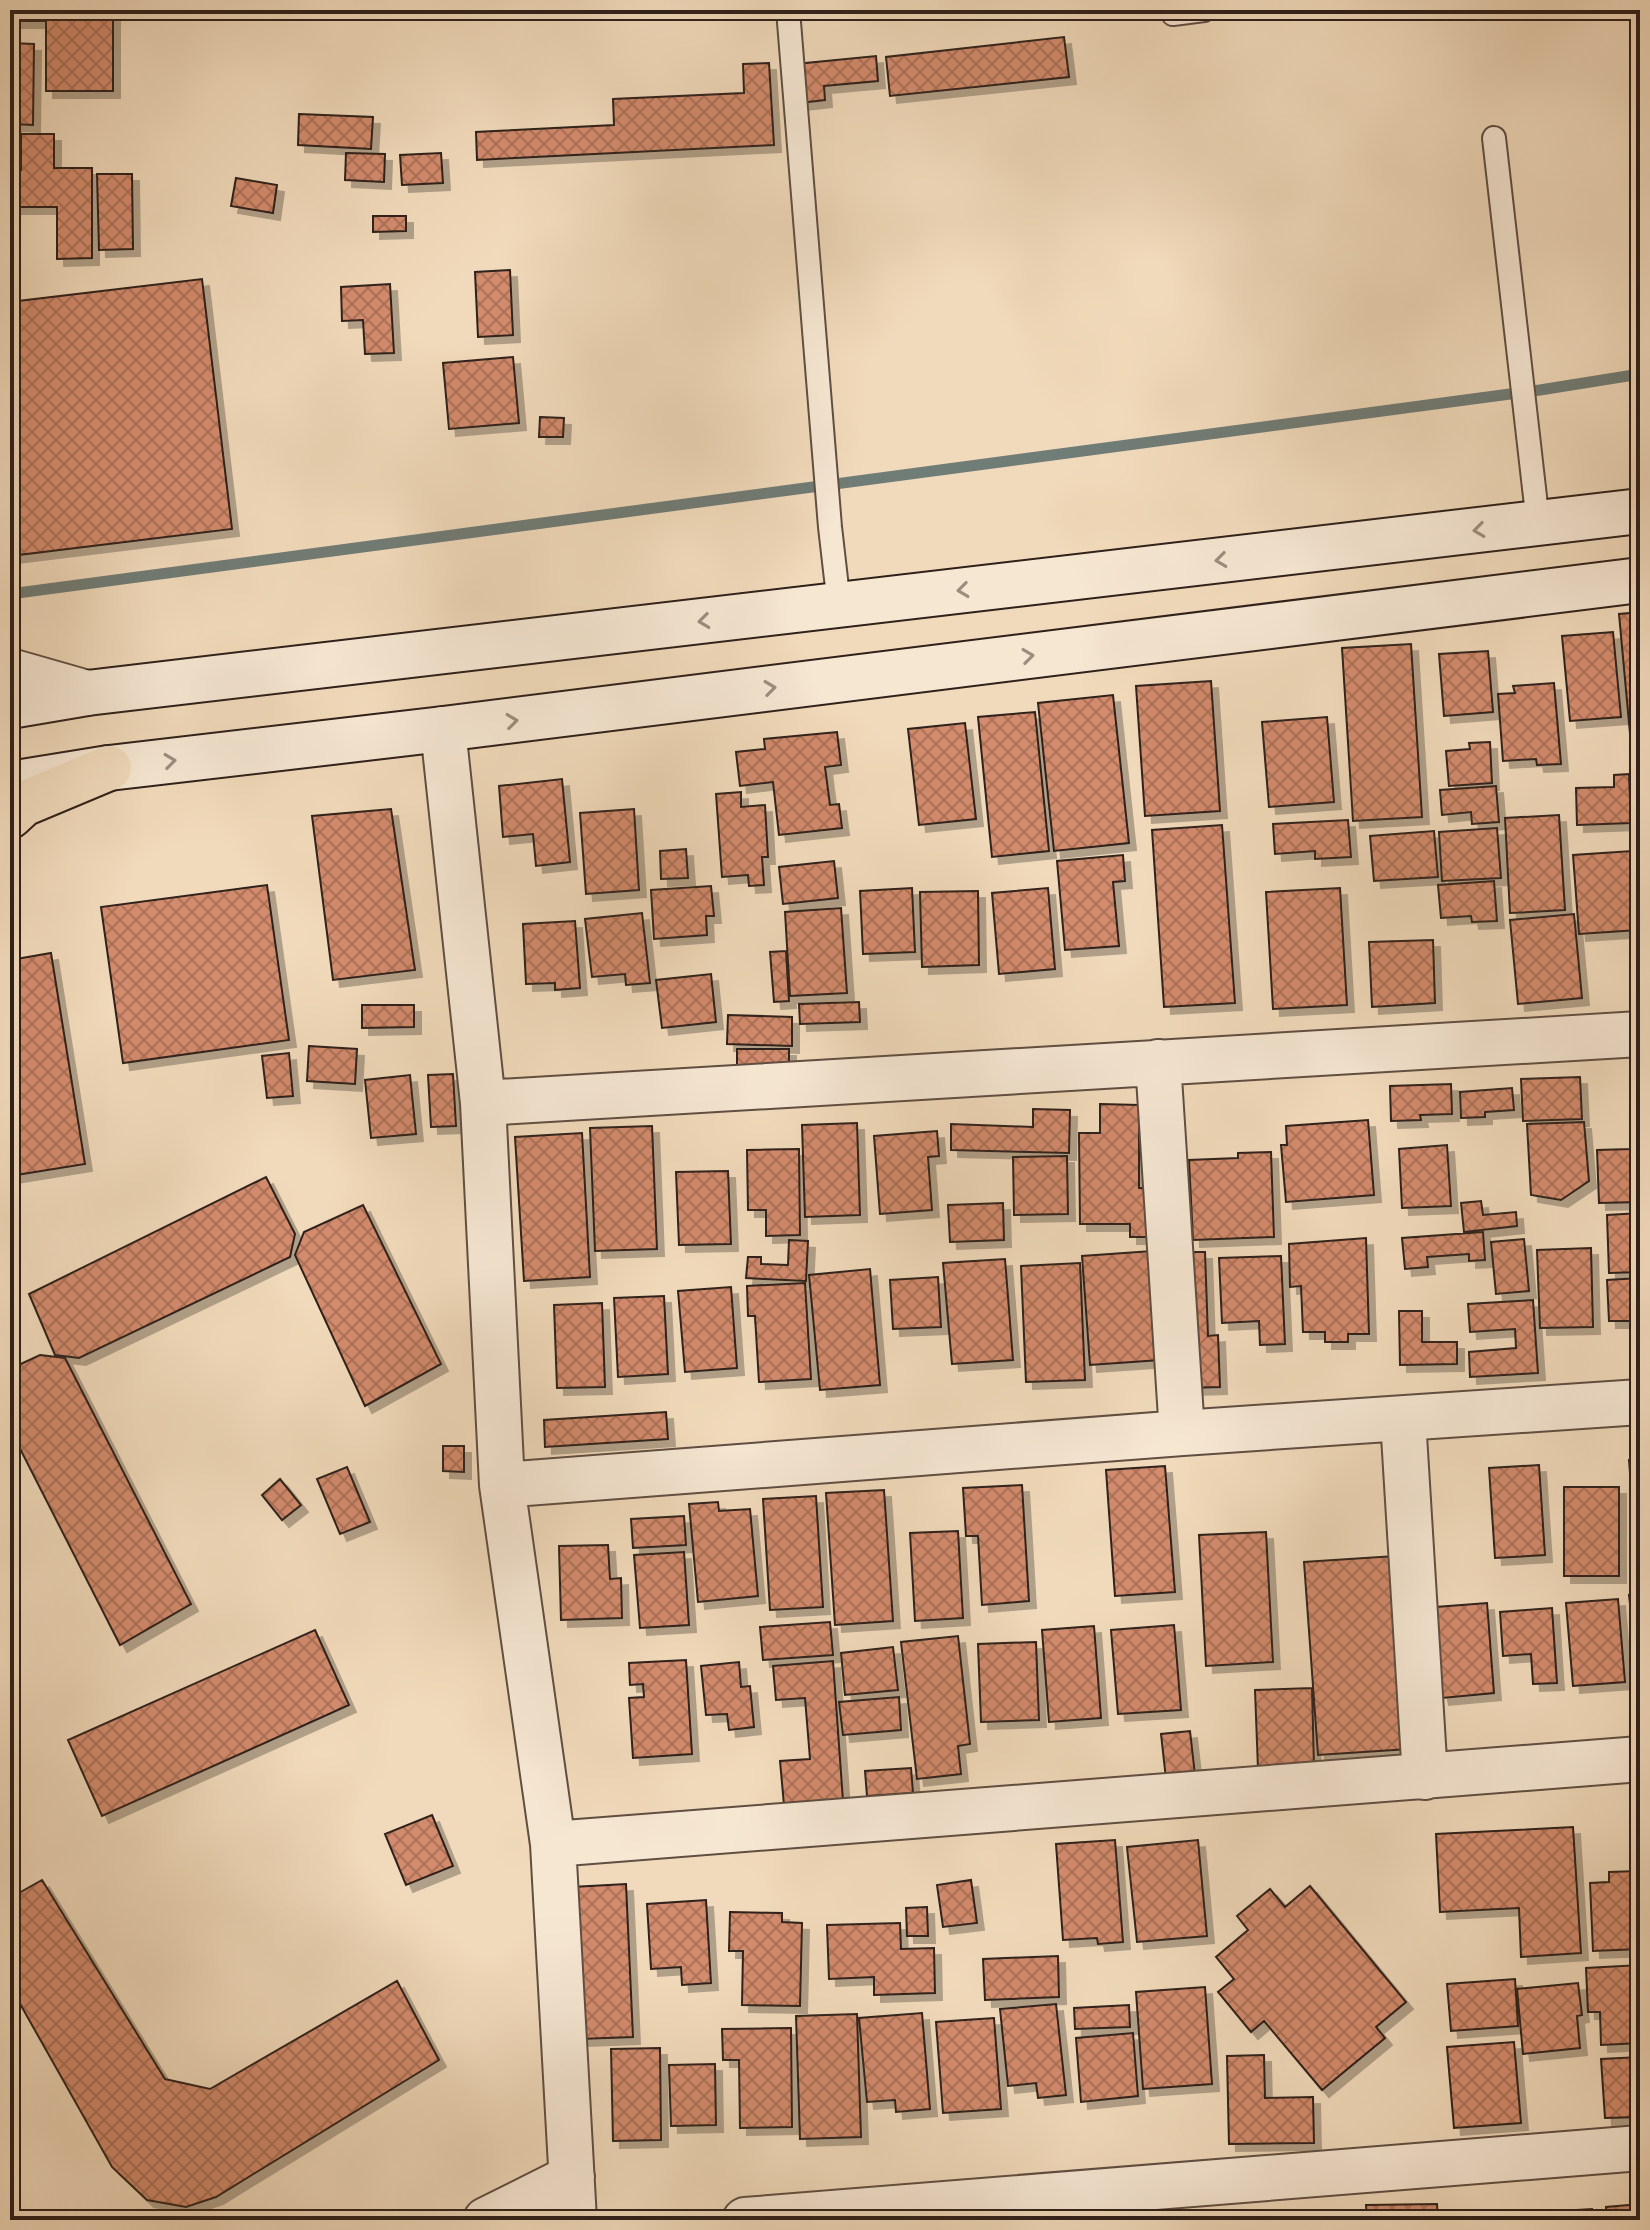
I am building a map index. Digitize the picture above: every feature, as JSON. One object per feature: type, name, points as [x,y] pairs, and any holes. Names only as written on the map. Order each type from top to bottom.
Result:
[{"type":"highway","points":[[10,816],[23,804],[109,768]]},
{"type":"street","points":[[10,706],[87,693],[1640,511]]},
{"type":"street","points":[[10,784],[109,768],[1640,580]]},
{"type":"street","points":[[10,671],[87,693]]},
{"type":"street","points":[[443,729],[483,1103],[502,1485],[553,1844],[574,2220]]},
{"type":"street","points":[[483,1103],[1640,1034]]},
{"type":"street","points":[[1158,1062],[1182,1433]]},
{"type":"street","points":[[502,1485],[1640,1402]]},
{"type":"street","points":[[1403,1419],[1425,1777]]},
{"type":"street","points":[[553,1844],[1640,1759]]},
{"type":"street","points":[[745,2220],[1640,2148]]},
{"type":"street","points":[[486,2220],[572,2177]]},
{"type":"lane","points":[[788,10],[839,605]]},
{"type":"lane","points":[[1171,10],[1173,14],[1204,10]]},
{"type":"lane","points":[[1494,138],[1538,523]]},
{"type":"building","points":[[10,10],[113,10],[113,91],[46,91],[46,21],[10,21]]},
{"type":"building","points":[[1064,37],[1069,77],[890,96],[886,57]]},
{"type":"building","points":[[10,43],[34,44],[33,125],[14,124],[14,161],[10,161]]},
{"type":"building","points":[[876,56],[878,81],[824,86],[825,100],[800,103],[796,64]]},
{"type":"building","points":[[769,63],[774,145],[477,160],[476,132],[614,125],[613,99],[744,93],[743,64]]},
{"type":"building","points":[[299,114],[373,117],[371,149],[298,145]]},
{"type":"building","points":[[21,134],[54,134],[54,168],[92,168],[92,258],[57,259],[57,207],[10,207],[10,170],[21,170]]},
{"type":"building","points":[[346,153],[385,154],[384,182],[345,180]]},
{"type":"building","points":[[441,153],[443,183],[402,185],[400,155]]},
{"type":"building","points":[[97,174],[132,174],[133,249],[99,250]]},
{"type":"building","points":[[236,178],[277,185],[273,213],[231,206]]},
{"type":"building","points":[[373,216],[406,216],[406,231],[373,232]]},
{"type":"building","points":[[510,270],[513,335],[478,337],[475,272]]},
{"type":"building","points":[[202,279],[232,529],[10,556],[10,302]]},
{"type":"building","points":[[390,284],[394,353],[365,354],[363,320],[342,321],[341,287]]},
{"type":"building","points":[[513,357],[519,423],[449,429],[443,363]]},
{"type":"building","points":[[540,417],[564,418],[563,437],[539,437]]},
{"type":"building","points":[[1640,612],[1640,788],[1635,788],[1619,614]]},
{"type":"building","points":[[1613,632],[1621,717],[1570,721],[1562,636]]},
{"type":"building","points":[[1411,644],[1422,817],[1353,821],[1342,648]]},
{"type":"building","points":[[1488,651],[1493,712],[1444,716],[1439,654]]},
{"type":"building","points":[[1211,681],[1220,811],[1145,816],[1136,686]]},
{"type":"building","points":[[1554,683],[1561,764],[1537,765],[1536,759],[1503,761],[1498,694],[1515,693],[1513,686]]},
{"type":"building","points":[[1113,695],[1129,843],[1054,851],[1038,703]]},
{"type":"building","points":[[1035,712],[1049,851],[992,857],[978,717]]},
{"type":"building","points":[[1327,717],[1334,802],[1269,807],[1262,722]]},
{"type":"building","points":[[965,723],[976,819],[919,825],[908,729]]},
{"type":"building","points":[[837,732],[841,765],[825,767],[830,805],[839,804],[842,828],[779,835],[773,782],[740,786],[736,752],[765,749],[764,739]]},
{"type":"building","points":[[1490,742],[1492,783],[1449,786],[1446,751],[1470,749],[1469,743]]},
{"type":"building","points":[[1629,774],[1631,823],[1577,825],[1576,788],[1614,787],[1614,775]]},
{"type":"building","points":[[562,779],[570,862],[536,866],[533,834],[503,837],[499,786]]},
{"type":"building","points":[[1496,786],[1499,822],[1472,824],[1471,812],[1442,815],[1440,790]]},
{"type":"building","points":[[741,792],[741,807],[765,805],[768,857],[762,857],[764,885],[749,886],[748,875],[722,877],[716,794]]},
{"type":"building","points":[[391,809],[415,970],[333,980],[312,816]]},
{"type":"building","points":[[634,809],[639,890],[586,894],[580,813]]},
{"type":"building","points":[[1559,815],[1565,910],[1510,913],[1505,818]]},
{"type":"building","points":[[1348,820],[1351,857],[1315,859],[1315,851],[1275,854],[1273,824]]},
{"type":"building","points":[[1222,825],[1235,1003],[1164,1007],[1152,830]]},
{"type":"building","points":[[1497,828],[1501,878],[1442,881],[1439,832]]},
{"type":"building","points":[[1434,831],[1438,877],[1374,881],[1370,836]]},
{"type":"building","points":[[686,849],[688,878],[661,879],[660,851]]},
{"type":"building","points":[[1632,851],[1638,930],[1579,934],[1573,855]]},
{"type":"building","points":[[1123,855],[1125,881],[1113,882],[1119,946],[1065,950],[1057,861]]},
{"type":"building","points":[[834,861],[838,898],[783,904],[779,867]]},
{"type":"building","points":[[1494,881],[1497,921],[1472,922],[1471,916],[1441,918],[1438,885]]},
{"type":"building","points":[[267,885],[289,1040],[123,1063],[101,907]]},
{"type":"building","points":[[711,886],[714,916],[706,916],[707,935],[654,939],[651,890]]},
{"type":"building","points":[[912,888],[915,952],[863,954],[860,891]]},
{"type":"building","points":[[1048,888],[1055,969],[999,974],[992,893]]},
{"type":"building","points":[[1340,888],[1347,1005],[1273,1009],[1266,892]]},
{"type":"building","points":[[978,891],[979,965],[922,967],[920,892]]},
{"type":"building","points":[[841,908],[847,993],[790,996],[785,912]]},
{"type":"building","points":[[642,913],[650,983],[626,985],[625,974],[592,977],[585,919]]},
{"type":"building","points":[[1574,914],[1582,998],[1518,1004],[1510,920]]},
{"type":"building","points":[[575,921],[580,988],[555,990],[555,983],[526,984],[523,924]]},
{"type":"building","points":[[1433,940],[1435,1003],[1372,1007],[1369,942]]},
{"type":"building","points":[[786,951],[789,1001],[774,1002],[770,952]]},
{"type":"building","points":[[51,953],[85,1164],[10,1176],[10,960]]},
{"type":"building","points":[[711,974],[716,1022],[662,1028],[656,980]]},
{"type":"building","points":[[859,1002],[860,1022],[800,1024],[799,1004]]},
{"type":"building","points":[[362,1005],[414,1005],[414,1027],[362,1028]]},
{"type":"building","points":[[728,1015],[792,1017],[792,1046],[727,1044]]},
{"type":"building","points":[[309,1046],[357,1049],[355,1084],[307,1081]]},
{"type":"building","points":[[737,1049],[789,1049],[789,1068],[737,1068]]},
{"type":"building","points":[[289,1053],[293,1096],[267,1098],[262,1056]]},
{"type":"building","points":[[453,1074],[456,1126],[431,1127],[428,1075]]},
{"type":"building","points":[[410,1075],[416,1134],[371,1138],[365,1080]]},
{"type":"building","points":[[1580,1077],[1582,1119],[1523,1121],[1521,1079]]},
{"type":"building","points":[[1451,1084],[1452,1114],[1420,1115],[1421,1120],[1391,1121],[1390,1086]]},
{"type":"building","points":[[1512,1088],[1514,1110],[1485,1112],[1485,1117],[1461,1118],[1460,1092]]},
{"type":"building","points":[[1100,1104],[1139,1105],[1139,1188],[1147,1188],[1147,1237],[1130,1237],[1130,1224],[1080,1224],[1079,1133],[1100,1133]]},
{"type":"building","points":[[1033,1109],[1070,1110],[1069,1153],[951,1150],[951,1124],[1033,1127]]},
{"type":"building","points":[[1368,1120],[1374,1195],[1286,1202],[1281,1145],[1287,1145],[1286,1126]]},
{"type":"building","points":[[1584,1122],[1589,1181],[1561,1200],[1531,1195],[1527,1124]]},
{"type":"building","points":[[857,1123],[860,1215],[805,1217],[802,1125]]},
{"type":"building","points":[[652,1126],[657,1249],[595,1251],[590,1128]]},
{"type":"building","points":[[937,1131],[939,1156],[928,1157],[932,1210],[880,1214],[874,1136]]},
{"type":"building","points":[[582,1133],[590,1277],[524,1281],[515,1137]]},
{"type":"building","points":[[1631,1133],[1640,1133],[1640,1202],[1599,1203],[1597,1150],[1632,1149]]},
{"type":"building","points":[[1447,1145],[1451,1206],[1402,1208],[1399,1149]]},
{"type":"building","points":[[799,1149],[800,1235],[766,1236],[766,1210],[748,1210],[747,1150]]},
{"type":"building","points":[[1271,1152],[1274,1237],[1193,1240],[1189,1160],[1238,1158],[1238,1153]]},
{"type":"building","points":[[1067,1156],[1068,1214],[1014,1215],[1013,1157]]},
{"type":"building","points":[[728,1171],[731,1244],[679,1245],[676,1172]]},
{"type":"building","points":[[266,1177],[295,1234],[290,1257],[79,1358],[55,1355],[29,1294]]},
{"type":"building","points":[[1481,1201],[1483,1215],[1516,1212],[1517,1226],[1464,1232],[1461,1203]]},
{"type":"building","points":[[1003,1203],[1004,1240],[950,1242],[948,1205]]},
{"type":"building","points":[[363,1205],[441,1364],[365,1406],[295,1255],[304,1232]]},
{"type":"building","points":[[1640,1213],[1640,1272],[1609,1273],[1607,1215]]},
{"type":"building","points":[[1483,1232],[1485,1260],[1469,1261],[1469,1254],[1427,1257],[1428,1267],[1405,1269],[1402,1238]]},
{"type":"building","points":[[1366,1238],[1369,1334],[1348,1334],[1348,1342],[1325,1342],[1325,1332],[1303,1332],[1301,1286],[1290,1287],[1289,1244]]},
{"type":"building","points":[[1524,1239],[1529,1291],[1496,1294],[1491,1242]]},
{"type":"building","points":[[789,1240],[808,1241],[806,1281],[746,1278],[748,1257],[761,1257],[761,1264],[788,1265]]},
{"type":"building","points":[[1591,1248],[1593,1327],[1540,1328],[1537,1250]]},
{"type":"building","points":[[1152,1251],[1160,1360],[1090,1365],[1082,1256]]},
{"type":"building","points":[[1185,1252],[1205,1252],[1208,1336],[1218,1335],[1220,1387],[1189,1388]]},
{"type":"building","points":[[1281,1256],[1285,1344],[1260,1345],[1259,1321],[1222,1323],[1219,1258]]},
{"type":"building","points":[[1005,1259],[1013,1360],[952,1364],[943,1263]]},
{"type":"building","points":[[1080,1263],[1085,1380],[1026,1382],[1021,1266]]},
{"type":"building","points":[[870,1269],[880,1385],[820,1390],[809,1275]]},
{"type":"building","points":[[938,1277],[941,1327],[893,1329],[890,1280]]},
{"type":"building","points":[[1640,1278],[1640,1360],[1635,1360],[1634,1321],[1609,1321],[1607,1280]]},
{"type":"building","points":[[805,1283],[811,1379],[759,1382],[755,1316],[748,1316],[747,1286]]},
{"type":"building","points":[[731,1287],[737,1368],[685,1372],[678,1291]]},
{"type":"building","points":[[664,1296],[668,1374],[618,1377],[614,1298]]},
{"type":"building","points":[[1533,1300],[1538,1373],[1470,1377],[1469,1352],[1516,1348],[1515,1329],[1470,1332],[1468,1304]]},
{"type":"building","points":[[602,1303],[605,1387],[557,1388],[554,1305]]},
{"type":"building","points":[[1399,1311],[1422,1311],[1422,1342],[1457,1342],[1457,1364],[1400,1365]]},
{"type":"building","points":[[40,1355],[65,1358],[191,1604],[120,1645],[10,1429],[10,1369]]},
{"type":"building","points":[[666,1412],[668,1439],[545,1447],[544,1420]]},
{"type":"building","points":[[443,1446],[464,1446],[464,1472],[443,1471]]},
{"type":"building","points":[[1629,1460],[1640,1460],[1640,1536],[1635,1536]]},
{"type":"building","points":[[1539,1465],[1545,1555],[1495,1558],[1489,1468]]},
{"type":"building","points":[[1165,1466],[1175,1592],[1115,1596],[1106,1470]]},
{"type":"building","points":[[347,1467],[370,1522],[340,1534],[317,1479]]},
{"type":"building","points":[[280,1479],[301,1505],[282,1520],[262,1495]]},
{"type":"building","points":[[1022,1485],[1029,1601],[982,1605],[978,1536],[966,1536],[963,1488]]},
{"type":"building","points":[[1564,1487],[1619,1487],[1619,1576],[1564,1576]]},
{"type":"building","points":[[884,1490],[893,1621],[835,1625],[826,1493]]},
{"type":"building","points":[[816,1496],[823,1607],[770,1610],[763,1499]]},
{"type":"building","points":[[718,1502],[719,1511],[750,1509],[758,1596],[698,1602],[689,1504]]},
{"type":"building","points":[[684,1516],[686,1545],[633,1548],[631,1519]]},
{"type":"building","points":[[958,1531],[963,1618],[915,1621],[910,1533]]},
{"type":"building","points":[[1266,1532],[1273,1662],[1206,1666],[1199,1535]]},
{"type":"building","points":[[608,1545],[610,1579],[621,1578],[622,1618],[561,1620],[559,1546]]},
{"type":"building","points":[[684,1552],[689,1625],[640,1628],[634,1555]]},
{"type":"building","points":[[1395,1556],[1409,1749],[1318,1755],[1304,1562]]},
{"type":"building","points":[[1640,1594],[1640,1692],[1629,1595]]},
{"type":"building","points":[[1618,1599],[1625,1682],[1573,1686],[1566,1603]]},
{"type":"building","points":[[1487,1603],[1494,1693],[1442,1698],[1423,1608]]},
{"type":"building","points":[[1552,1608],[1557,1683],[1533,1684],[1531,1654],[1503,1656],[1500,1612]]},
{"type":"building","points":[[830,1622],[833,1655],[763,1660],[760,1627]]},
{"type":"building","points":[[1174,1625],[1181,1710],[1118,1714],[1111,1630]]},
{"type":"building","points":[[1094,1626],[1101,1718],[1049,1722],[1042,1630]]},
{"type":"building","points":[[315,1630],[349,1705],[102,1816],[68,1740]]},
{"type":"building","points":[[958,1636],[970,1744],[958,1746],[961,1774],[917,1779],[901,1642]]},
{"type":"building","points":[[1036,1642],[1039,1720],[981,1722],[978,1644]]},
{"type":"building","points":[[893,1647],[898,1690],[845,1695],[841,1653]]},
{"type":"building","points":[[686,1660],[692,1754],[633,1758],[629,1698],[644,1697],[643,1684],[630,1685],[629,1663]]},
{"type":"building","points":[[833,1661],[843,1801],[784,1805],[780,1761],[810,1759],[805,1698],[776,1700],[773,1666]]},
{"type":"building","points":[[739,1662],[741,1687],[750,1686],[754,1727],[729,1730],[727,1714],[706,1715],[701,1666]]},
{"type":"building","points":[[1312,1688],[1314,1767],[1258,1769],[1255,1690]]},
{"type":"building","points":[[899,1697],[901,1730],[843,1735],[839,1702]]},
{"type":"building","points":[[1190,1731],[1195,1775],[1166,1779],[1161,1734]]},
{"type":"building","points":[[911,1768],[913,1793],[867,1796],[865,1771]]},
{"type":"building","points":[[432,1815],[453,1866],[406,1885],[385,1834]]},
{"type":"building","points":[[1573,1827],[1581,1953],[1521,1957],[1519,1908],[1440,1912],[1436,1834]]},
{"type":"building","points":[[1115,1840],[1123,1942],[1098,1944],[1097,1938],[1063,1940],[1056,1844]]},
{"type":"building","points":[[1198,1840],[1207,1936],[1137,1942],[1127,1847]]},
{"type":"building","points":[[1638,1871],[1640,1949],[1593,1951],[1590,1883],[1609,1882],[1609,1872]]},
{"type":"building","points":[[42,1880],[165,2079],[210,2089],[397,1981],[439,2060],[216,2197],[186,2207],[147,2200],[112,2167],[10,1986],[10,1898]]},
{"type":"building","points":[[971,1880],[977,1923],[943,1927],[937,1885]]},
{"type":"building","points":[[626,1884],[633,2037],[580,2039],[572,1887]]},
{"type":"building","points":[[1310,1886],[1406,2002],[1376,2027],[1385,2038],[1322,2090],[1264,2021],[1251,2032],[1218,1992],[1234,1979],[1216,1957],[1248,1930],[1237,1916],[1270,1889],[1285,1907]]},
{"type":"building","points":[[706,1900],[711,1983],[682,1985],[681,1967],[651,1969],[647,1904]]},
{"type":"building","points":[[927,1907],[928,1936],[907,1936],[906,1908]]},
{"type":"building","points":[[730,1912],[782,1913],[782,1922],[802,1923],[800,2006],[742,2005],[743,1951],[729,1951]]},
{"type":"building","points":[[900,1923],[901,1949],[934,1948],[935,1993],[874,1995],[874,1977],[829,1979],[827,1925]]},
{"type":"building","points":[[1058,1956],[1059,1997],[985,2000],[983,1959]]},
{"type":"building","points":[[1640,1965],[1640,2043],[1601,2045],[1600,2012],[1588,2012],[1586,1968]]},
{"type":"building","points":[[1515,1979],[1518,2026],[1451,2031],[1447,1984]]},
{"type":"building","points":[[1578,1983],[1582,2015],[1577,2016],[1580,2048],[1523,2054],[1517,1989]]},
{"type":"building","points":[[1205,1987],[1212,2084],[1143,2089],[1136,1992]]},
{"type":"building","points":[[1056,2004],[1066,2095],[1038,2098],[1036,2083],[1008,2086],[1000,2009]]},
{"type":"building","points":[[1129,2005],[1130,2027],[1075,2029],[1074,2008]]},
{"type":"building","points":[[922,2013],[930,2109],[896,2112],[895,2100],[867,2102],[859,2018]]},
{"type":"building","points":[[857,2014],[861,2137],[800,2139],[796,2016]]},
{"type":"building","points":[[994,2018],[1001,2109],[943,2113],[936,2022]]},
{"type":"building","points":[[791,2028],[792,2127],[740,2128],[739,2060],[723,2060],[722,2029]]},
{"type":"building","points":[[1133,2033],[1138,2096],[1081,2102],[1076,2038]]},
{"type":"building","points":[[1514,2042],[1521,2123],[1454,2128],[1447,2047]]},
{"type":"building","points":[[660,2048],[661,2140],[613,2141],[611,2049]]},
{"type":"building","points":[[1264,2055],[1265,2098],[1313,2097],[1314,2143],[1229,2144],[1227,2056]]},
{"type":"building","points":[[1640,2057],[1640,2117],[1605,2118],[1601,2059]]},
{"type":"building","points":[[715,2064],[716,2125],[671,2126],[669,2065]]},
{"type":"building","points":[[1437,2204],[1438,2220],[1367,2220],[1366,2205]]},
{"type":"building","points":[[1640,2204],[1640,2220],[1607,2220],[1606,2207]]},
{"type":"building","points":[[1592,2209],[1593,2220],[1545,2220],[1544,2212]]},
{"type":"waterway","points":[[10,594],[1540,390],[1640,374]]}]
